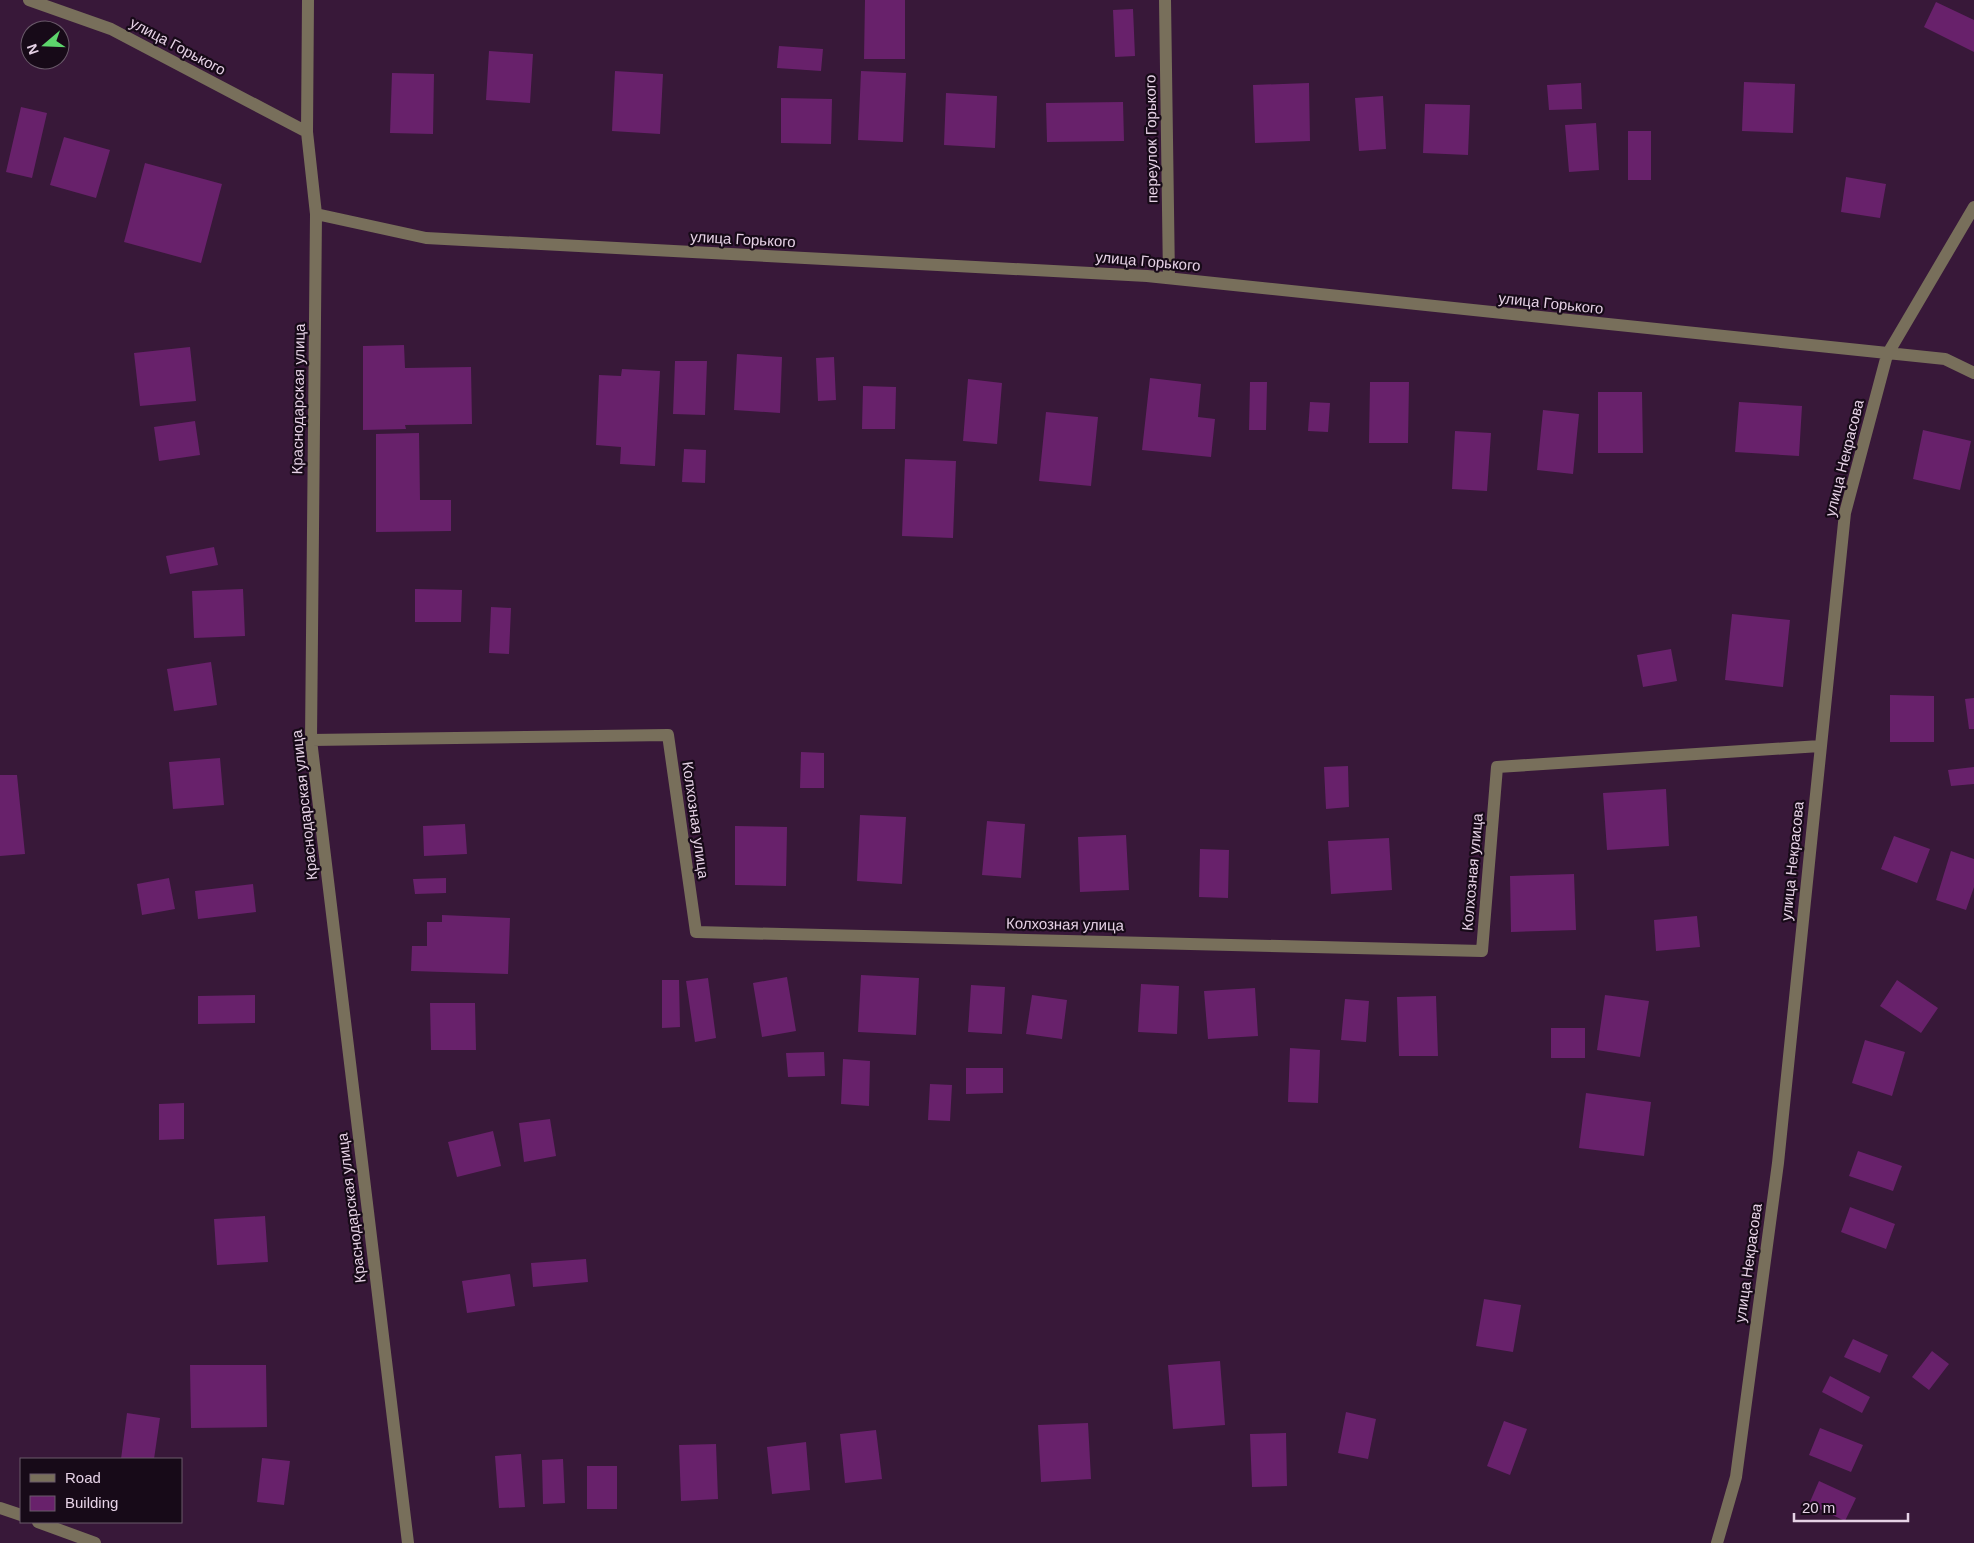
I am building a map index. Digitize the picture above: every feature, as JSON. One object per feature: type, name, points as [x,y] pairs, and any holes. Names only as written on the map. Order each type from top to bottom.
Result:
[{"type":"street","name":"улица Горького","points":[[29,0],[111,29],[307,132]]},
{"type":"street","name":"Краснодарская улица","points":[[308,0],[307,132],[316,214],[311,740],[408,1543]]},
{"type":"street","name":"переулок Горького","points":[[1165,0],[1169,278]]},
{"type":"street","name":"улица Некрасова","points":[[1717,1543],[1736,1477],[1776,1173],[1845,512],[1887,355],[1974,206]]},
{"type":"street","name":"улица Горького","points":[[316,214],[426,238],[1169,278],[1887,355],[1945,359],[1974,373]]},
{"type":"street","name":"Колхозная улица","points":[[311,740],[668,734],[696,932],[1482,951],[1497,767],[1820,746]]},
{"type":"street","points":[[0,1508],[20,1516]]},
{"type":"street","points":[[41,1523],[95,1543]]},
{"type":"building","points":[[865,0],[905,0],[905,59],[864,59]]},
{"type":"building","points":[[1936,2],[1974,20],[1974,52],[1924,27]]},
{"type":"building","points":[[1133,9],[1135,56],[1115,57],[1113,10]]},
{"type":"building","points":[[779,46],[823,49],[821,71],[777,68]]},
{"type":"building","points":[[489,51],[533,54],[530,103],[486,100]]},
{"type":"building","points":[[615,71],[663,74],[660,134],[612,131]]},
{"type":"building","points":[[861,71],[906,73],[903,142],[858,140]]},
{"type":"building","points":[[392,73],[434,74],[433,134],[390,133]]},
{"type":"building","points":[[1744,82],[1795,84],[1793,133],[1742,131]]},
{"type":"building","points":[[1309,83],[1310,141],[1255,143],[1253,85]]},
{"type":"building","points":[[1581,83],[1582,109],[1549,110],[1547,85]]},
{"type":"building","points":[[946,93],[997,96],[995,148],[944,145]]},
{"type":"building","points":[[1383,96],[1386,149],[1359,151],[1355,98]]},
{"type":"building","points":[[781,98],[832,99],[831,144],[781,143]]},
{"type":"building","points":[[1123,102],[1124,141],[1047,142],[1046,103]]},
{"type":"building","points":[[1425,104],[1470,105],[1468,155],[1423,153]]},
{"type":"building","points":[[21,107],[47,113],[32,178],[6,172]]},
{"type":"building","points":[[1596,123],[1599,170],[1569,172],[1565,125]]},
{"type":"building","points":[[1628,131],[1651,131],[1651,180],[1628,180]]},
{"type":"building","points":[[64,137],[110,150],[96,198],[50,185]]},
{"type":"building","points":[[145,163],[222,184],[201,263],[124,242]]},
{"type":"building","points":[[1846,177],[1886,184],[1880,218],[1841,212]]},
{"type":"building","points":[[404,345],[405,368],[471,367],[472,424],[405,425],[406,429],[363,430],[363,346]]},
{"type":"building","points":[[190,347],[196,401],[140,406],[134,353]]},
{"type":"building","points":[[737,354],[782,357],[780,413],[734,410]]},
{"type":"building","points":[[834,357],[836,400],[818,401],[816,358]]},
{"type":"building","points":[[675,361],[707,361],[705,415],[673,414]]},
{"type":"building","points":[[622,369],[660,371],[655,466],[620,464],[621,447],[596,445],[599,375],[621,376]]},
{"type":"building","points":[[1150,378],[1201,384],[1198,417],[1215,419],[1211,457],[1142,450]]},
{"type":"building","points":[[968,379],[1002,383],[997,444],[963,441]]},
{"type":"building","points":[[1250,382],[1267,382],[1266,430],[1249,430]]},
{"type":"building","points":[[1370,382],[1409,382],[1408,443],[1369,443]]},
{"type":"building","points":[[863,386],[896,387],[895,429],[862,429]]},
{"type":"building","points":[[1598,392],[1642,392],[1643,453],[1598,453]]},
{"type":"building","points":[[1310,402],[1330,403],[1328,432],[1308,431]]},
{"type":"building","points":[[1739,402],[1802,406],[1799,456],[1735,452]]},
{"type":"building","points":[[1543,410],[1579,414],[1573,474],[1537,470]]},
{"type":"building","points":[[1046,412],[1098,417],[1091,486],[1039,481]]},
{"type":"building","points":[[195,421],[200,455],[159,461],[154,427]]},
{"type":"building","points":[[1923,430],[1971,441],[1960,490],[1913,479]]},
{"type":"building","points":[[1455,431],[1491,433],[1487,491],[1452,489]]},
{"type":"building","points":[[419,433],[420,500],[451,500],[451,531],[376,532],[376,434]]},
{"type":"building","points":[[684,449],[706,450],[705,483],[682,482]]},
{"type":"building","points":[[905,459],[956,461],[953,538],[902,536]]},
{"type":"building","points":[[214,547],[218,565],[170,574],[166,556]]},
{"type":"building","points":[[243,589],[245,636],[194,638],[192,591]]},
{"type":"building","points":[[415,589],[462,590],[461,622],[415,622]]},
{"type":"building","points":[[491,607],[511,608],[509,654],[489,653]]},
{"type":"building","points":[[1732,614],[1790,620],[1783,687],[1725,680]]},
{"type":"building","points":[[1671,649],[1677,681],[1643,687],[1637,655]]},
{"type":"building","points":[[211,662],[217,705],[174,711],[167,669]]},
{"type":"building","points":[[1890,695],[1934,696],[1934,742],[1890,742]]},
{"type":"building","points":[[1974,698],[1974,729],[1969,729],[1965,699]]},
{"type":"building","points":[[801,752],[824,753],[824,788],[800,788]]},
{"type":"building","points":[[220,758],[224,805],[173,809],[169,762]]},
{"type":"building","points":[[1348,766],[1349,807],[1326,809],[1324,767]]},
{"type":"building","points":[[1974,767],[1974,784],[1951,786],[1948,770]]},
{"type":"building","points":[[0,775],[17,775],[25,854],[0,856]]},
{"type":"building","points":[[1666,789],[1669,846],[1607,850],[1603,793]]},
{"type":"building","points":[[860,815],[906,817],[902,884],[857,881]]},
{"type":"building","points":[[987,821],[1025,824],[1021,878],[982,875]]},
{"type":"building","points":[[465,824],[467,854],[424,856],[423,826]]},
{"type":"building","points":[[735,826],[787,827],[786,886],[735,885]]},
{"type":"building","points":[[1126,835],[1129,890],[1080,892],[1078,837]]},
{"type":"building","points":[[1894,836],[1930,849],[1917,883],[1881,869]]},
{"type":"building","points":[[1389,838],[1392,890],[1331,894],[1328,841]]},
{"type":"building","points":[[1200,849],[1229,850],[1228,898],[1199,897]]},
{"type":"building","points":[[1951,851],[1974,859],[1974,887],[1966,910],[1936,900]]},
{"type":"building","points":[[1574,874],[1576,930],[1511,932],[1510,876]]},
{"type":"building","points":[[169,878],[175,909],[142,915],[137,884]]},
{"type":"building","points":[[446,878],[446,893],[415,894],[413,879]]},
{"type":"building","points":[[253,884],[256,912],[198,919],[195,891]]},
{"type":"building","points":[[442,915],[510,918],[508,974],[411,971],[412,946],[427,946],[427,922],[442,922]]},
{"type":"building","points":[[1697,916],[1700,947],[1656,951],[1654,920]]},
{"type":"building","points":[[861,975],[919,978],[916,1035],[858,1032]]},
{"type":"building","points":[[787,977],[796,1031],[762,1037],[753,983]]},
{"type":"building","points":[[708,978],[716,1038],[695,1042],[686,981]]},
{"type":"building","points":[[662,980],[679,980],[680,1027],[662,1028]]},
{"type":"building","points":[[1897,980],[1938,1008],[1921,1033],[1880,1006]]},
{"type":"building","points":[[1141,984],[1179,986],[1177,1034],[1138,1032]]},
{"type":"building","points":[[971,985],[1005,987],[1002,1034],[968,1032]]},
{"type":"building","points":[[1255,988],[1258,1036],[1208,1039],[1204,991]]},
{"type":"building","points":[[255,995],[255,1023],[198,1024],[198,996]]},
{"type":"building","points":[[1032,995],[1067,1000],[1062,1039],[1026,1034]]},
{"type":"building","points":[[1605,995],[1649,1001],[1640,1057],[1597,1050]]},
{"type":"building","points":[[1436,996],[1438,1056],[1399,1056],[1397,997]]},
{"type":"building","points":[[1345,999],[1369,1001],[1366,1042],[1341,1040]]},
{"type":"building","points":[[430,1003],[475,1003],[476,1050],[431,1050]]},
{"type":"building","points":[[1551,1028],[1585,1028],[1585,1058],[1551,1058]]},
{"type":"building","points":[[1865,1040],[1905,1052],[1892,1096],[1852,1083]]},
{"type":"building","points":[[1290,1048],[1320,1050],[1318,1103],[1288,1102]]},
{"type":"building","points":[[824,1052],[825,1076],[788,1077],[786,1053]]},
{"type":"building","points":[[843,1059],[870,1061],[869,1106],[841,1104]]},
{"type":"building","points":[[966,1068],[1003,1068],[1003,1093],[966,1094]]},
{"type":"building","points":[[930,1084],[952,1085],[950,1121],[928,1120]]},
{"type":"building","points":[[1586,1093],[1651,1102],[1644,1156],[1579,1148]]},
{"type":"building","points":[[184,1103],[184,1139],[159,1140],[159,1104]]},
{"type":"building","points":[[550,1119],[556,1156],[524,1162],[519,1123]]},
{"type":"building","points":[[493,1131],[501,1166],[457,1177],[448,1142]]},
{"type":"building","points":[[1858,1151],[1902,1166],[1893,1191],[1849,1176]]},
{"type":"building","points":[[1850,1207],[1895,1224],[1886,1249],[1841,1232]]},
{"type":"building","points":[[265,1216],[268,1262],[217,1265],[214,1219]]},
{"type":"building","points":[[586,1259],[588,1282],[533,1287],[531,1263]]},
{"type":"building","points":[[510,1274],[515,1306],[467,1313],[462,1281]]},
{"type":"building","points":[[1484,1299],[1521,1305],[1513,1352],[1476,1346]]},
{"type":"building","points":[[1853,1339],[1888,1355],[1880,1373],[1844,1357]]},
{"type":"building","points":[[1932,1351],[1949,1364],[1929,1390],[1912,1377]]},
{"type":"building","points":[[1220,1361],[1225,1425],[1173,1429],[1168,1365]]},
{"type":"building","points":[[190,1365],[266,1365],[267,1427],[191,1428]]},
{"type":"building","points":[[1830,1376],[1870,1397],[1862,1413],[1822,1392]]},
{"type":"building","points":[[1346,1412],[1376,1419],[1368,1459],[1338,1453]]},
{"type":"building","points":[[127,1413],[160,1418],[154,1458],[121,1458]]},
{"type":"building","points":[[1504,1421],[1527,1429],[1510,1475],[1487,1466]]},
{"type":"building","points":[[1088,1423],[1091,1479],[1041,1482],[1038,1425]]},
{"type":"building","points":[[1820,1428],[1863,1445],[1851,1472],[1809,1455]]},
{"type":"building","points":[[876,1430],[882,1479],[845,1483],[840,1434]]},
{"type":"building","points":[[1286,1433],[1287,1486],[1252,1487],[1250,1434]]},
{"type":"building","points":[[806,1442],[810,1490],[772,1494],[767,1447]]},
{"type":"building","points":[[716,1444],[718,1499],[681,1501],[679,1445]]},
{"type":"building","points":[[521,1454],[525,1507],[499,1508],[495,1456]]},
{"type":"building","points":[[262,1458],[290,1461],[284,1505],[257,1502]]},
{"type":"building","points":[[563,1459],[565,1503],[543,1504],[542,1460]]},
{"type":"building","points":[[587,1466],[617,1466],[617,1509],[587,1509]]},
{"type":"building","points":[[1819,1481],[1856,1498],[1845,1521],[1809,1504]]}]
